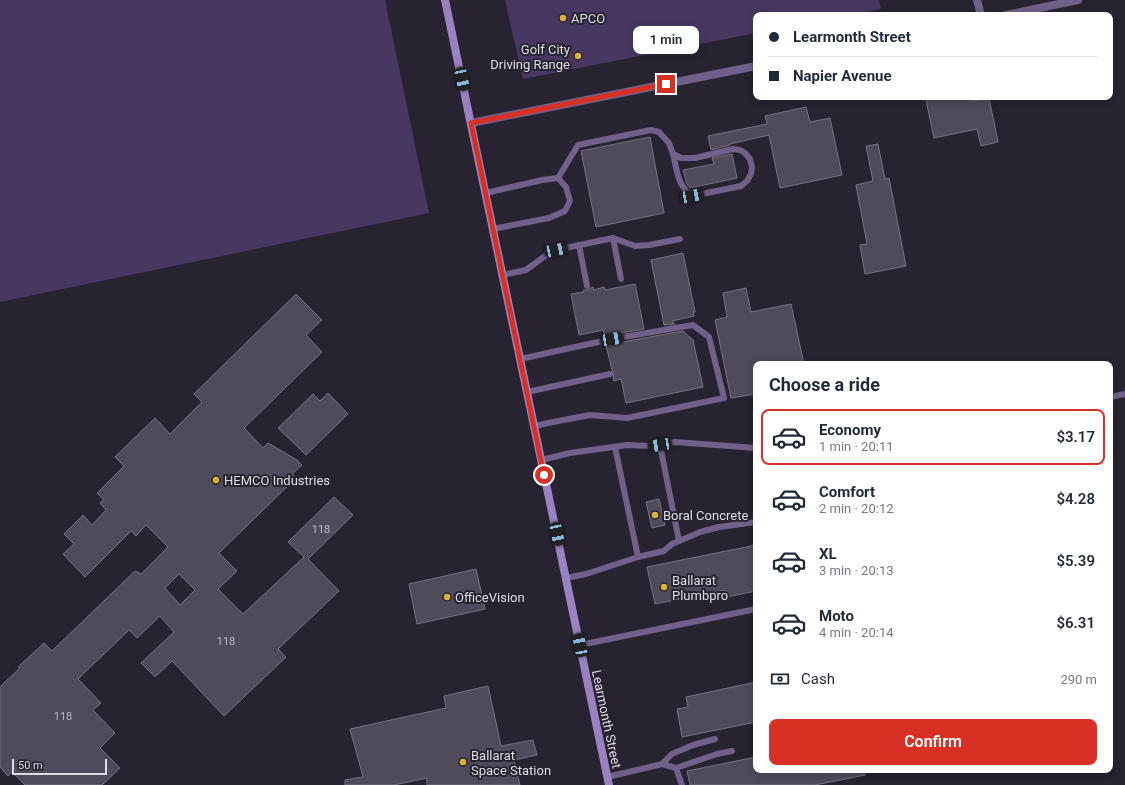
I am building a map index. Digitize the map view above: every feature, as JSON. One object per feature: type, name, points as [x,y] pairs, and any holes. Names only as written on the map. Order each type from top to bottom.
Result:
[{"type":"street","name":"Learmonth Street","points":[[446,0],[608,781]]},
{"type":"street","points":[[977,0],[980,12]]},
{"type":"street","points":[[1020,12],[1078,0]]},
{"type":"street","points":[[471,123],[753,67]]},
{"type":"lane","points":[[558,178],[578,145],[651,130],[659,132],[669,143],[679,182],[685,191],[692,196],[741,186],[751,174],[752,166],[750,159],[740,150],[695,158],[682,158],[673,154]]},
{"type":"lane","points":[[486,193],[542,180],[558,178]]},
{"type":"lane","points":[[493,229],[549,218],[565,211],[570,201],[566,187],[558,178]]},
{"type":"lane","points":[[503,275],[526,270],[556,250],[579,245],[613,238],[635,246],[649,245],[680,238]]},
{"type":"lane","points":[[613,238],[621,279]]},
{"type":"lane","points":[[579,245],[587,286]]},
{"type":"lane","points":[[520,359],[612,339],[693,325],[709,337],[724,398],[627,418],[590,415],[534,426]]},
{"type":"lane","points":[[527,392],[610,374]]},
{"type":"lane","points":[[1113,396],[1125,394]]},
{"type":"lane","points":[[541,460],[583,451],[615,448],[627,445],[650,446],[675,442],[753,448]]},
{"type":"lane","points":[[660,445],[678,542]]},
{"type":"lane","points":[[615,448],[638,557]]},
{"type":"lane","points":[[566,578],[586,574],[638,557],[664,551],[672,544],[700,532],[719,527],[753,522]]},
{"type":"lane","points":[[580,645],[753,610]]},
{"type":"lane","points":[[608,781],[662,764],[672,754],[693,745],[715,739]]},
{"type":"lane","points":[[662,764],[676,768],[717,754],[732,751]]},
{"type":"lane","points":[[676,768],[682,785]]},
{"type":"shaded area","points":[[0,0],[385,0],[429,213],[0,302]]},
{"type":"shaded area","name":"Golf City Driving Range","points":[[505,0],[879,0],[881,9],[865,12],[753,12],[753,34],[523,79]]},
{"type":"building","points":[[926,100],[989,100],[998,142],[981,146],[977,129],[934,138]]},
{"type":"building","points":[[806,107],[810,122],[830,118],[842,175],[780,188],[769,135],[711,150],[708,136],[767,124],[765,116]]},
{"type":"building","points":[[650,137],[664,213],[596,227],[581,151]]},
{"type":"building","points":[[878,144],[885,179],[889,178],[906,266],[865,274],[860,245],[867,244],[856,185],[873,181],[866,146]]},
{"type":"building","points":[[732,154],[737,178],[690,188],[687,184],[683,170],[714,164],[712,158]]},
{"type":"building","points":[[683,253],[695,312],[693,312],[694,316],[672,321],[675,324],[664,325],[651,260]]},
{"type":"building","points":[[635,284],[644,329],[605,336],[603,330],[579,335],[571,294],[584,292],[583,290],[588,290],[593,287],[594,290],[604,287],[605,290]]},
{"type":"building","points":[[746,288],[751,312],[791,304],[803,361],[753,361],[753,394],[731,398],[715,320],[727,317],[723,293]]},
{"type":"building","points":[[296,294],[322,320],[306,335],[322,352],[244,428],[263,448],[268,443],[297,460],[302,465],[292,474],[296,478],[219,553],[237,571],[218,589],[243,614],[304,557],[288,542],[334,497],[353,515],[308,559],[339,591],[278,649],[286,657],[224,716],[172,661],[155,677],[141,663],[174,632],[160,616],[137,638],[129,630],[78,679],[101,703],[93,710],[115,733],[100,748],[120,768],[102,785],[25,785],[12,772],[8,776],[0,767],[0,687],[20,668],[18,667],[44,643],[52,651],[135,571],[141,574],[168,547],[146,525],[136,536],[131,531],[85,577],[63,554],[74,544],[64,534],[83,515],[92,525],[106,510],[100,503],[104,500],[97,493],[124,466],[115,457],[155,418],[170,434],[202,402],[194,394]],"holes":[[[179,574],[195,590],[180,605],[165,588]]]},
{"type":"building","points":[[683,331],[693,340],[703,387],[626,403],[621,379],[614,381],[614,373],[606,345]]},
{"type":"building","points":[[328,393],[348,414],[306,455],[278,428],[313,394],[320,401]]},
{"type":"building","points":[[659,499],[665,525],[652,528],[646,502]]},
{"type":"building","points":[[753,546],[753,592],[727,597],[725,590],[655,604],[647,567]]},
{"type":"building","name":"OfficeVision","points":[[476,569],[485,609],[417,624],[409,584]]},
{"type":"building","points":[[753,683],[753,723],[682,737],[677,709],[688,707],[686,697]]},
{"type":"building","points":[[488,686],[501,746],[533,740],[537,755],[514,760],[520,785],[427,785],[427,778],[394,785],[345,785],[345,780],[363,777],[350,729],[446,708],[444,696]]},
{"type":"building","points":[[753,758],[753,773],[865,773],[865,775],[815,785],[690,785],[687,771]]},
{"type":"place","name":"APCO","points":[[563,18]]},
{"type":"place","name":"Golf City Driving Range","points":[[578,56]]},
{"type":"place","name":"HEMCO Industries","points":[[216,480]]},
{"type":"place","name":"Boral Concrete","points":[[655,515]]},
{"type":"place","name":"Ballarat Plumbpro","points":[[664,587]]},
{"type":"place","name":"OfficeVision","points":[[447,597]]},
{"type":"place","name":"Ballarat Space Station","points":[[463,762]]},
{"type":"route","points":[[544,475],[471,123],[666,84]]}]
